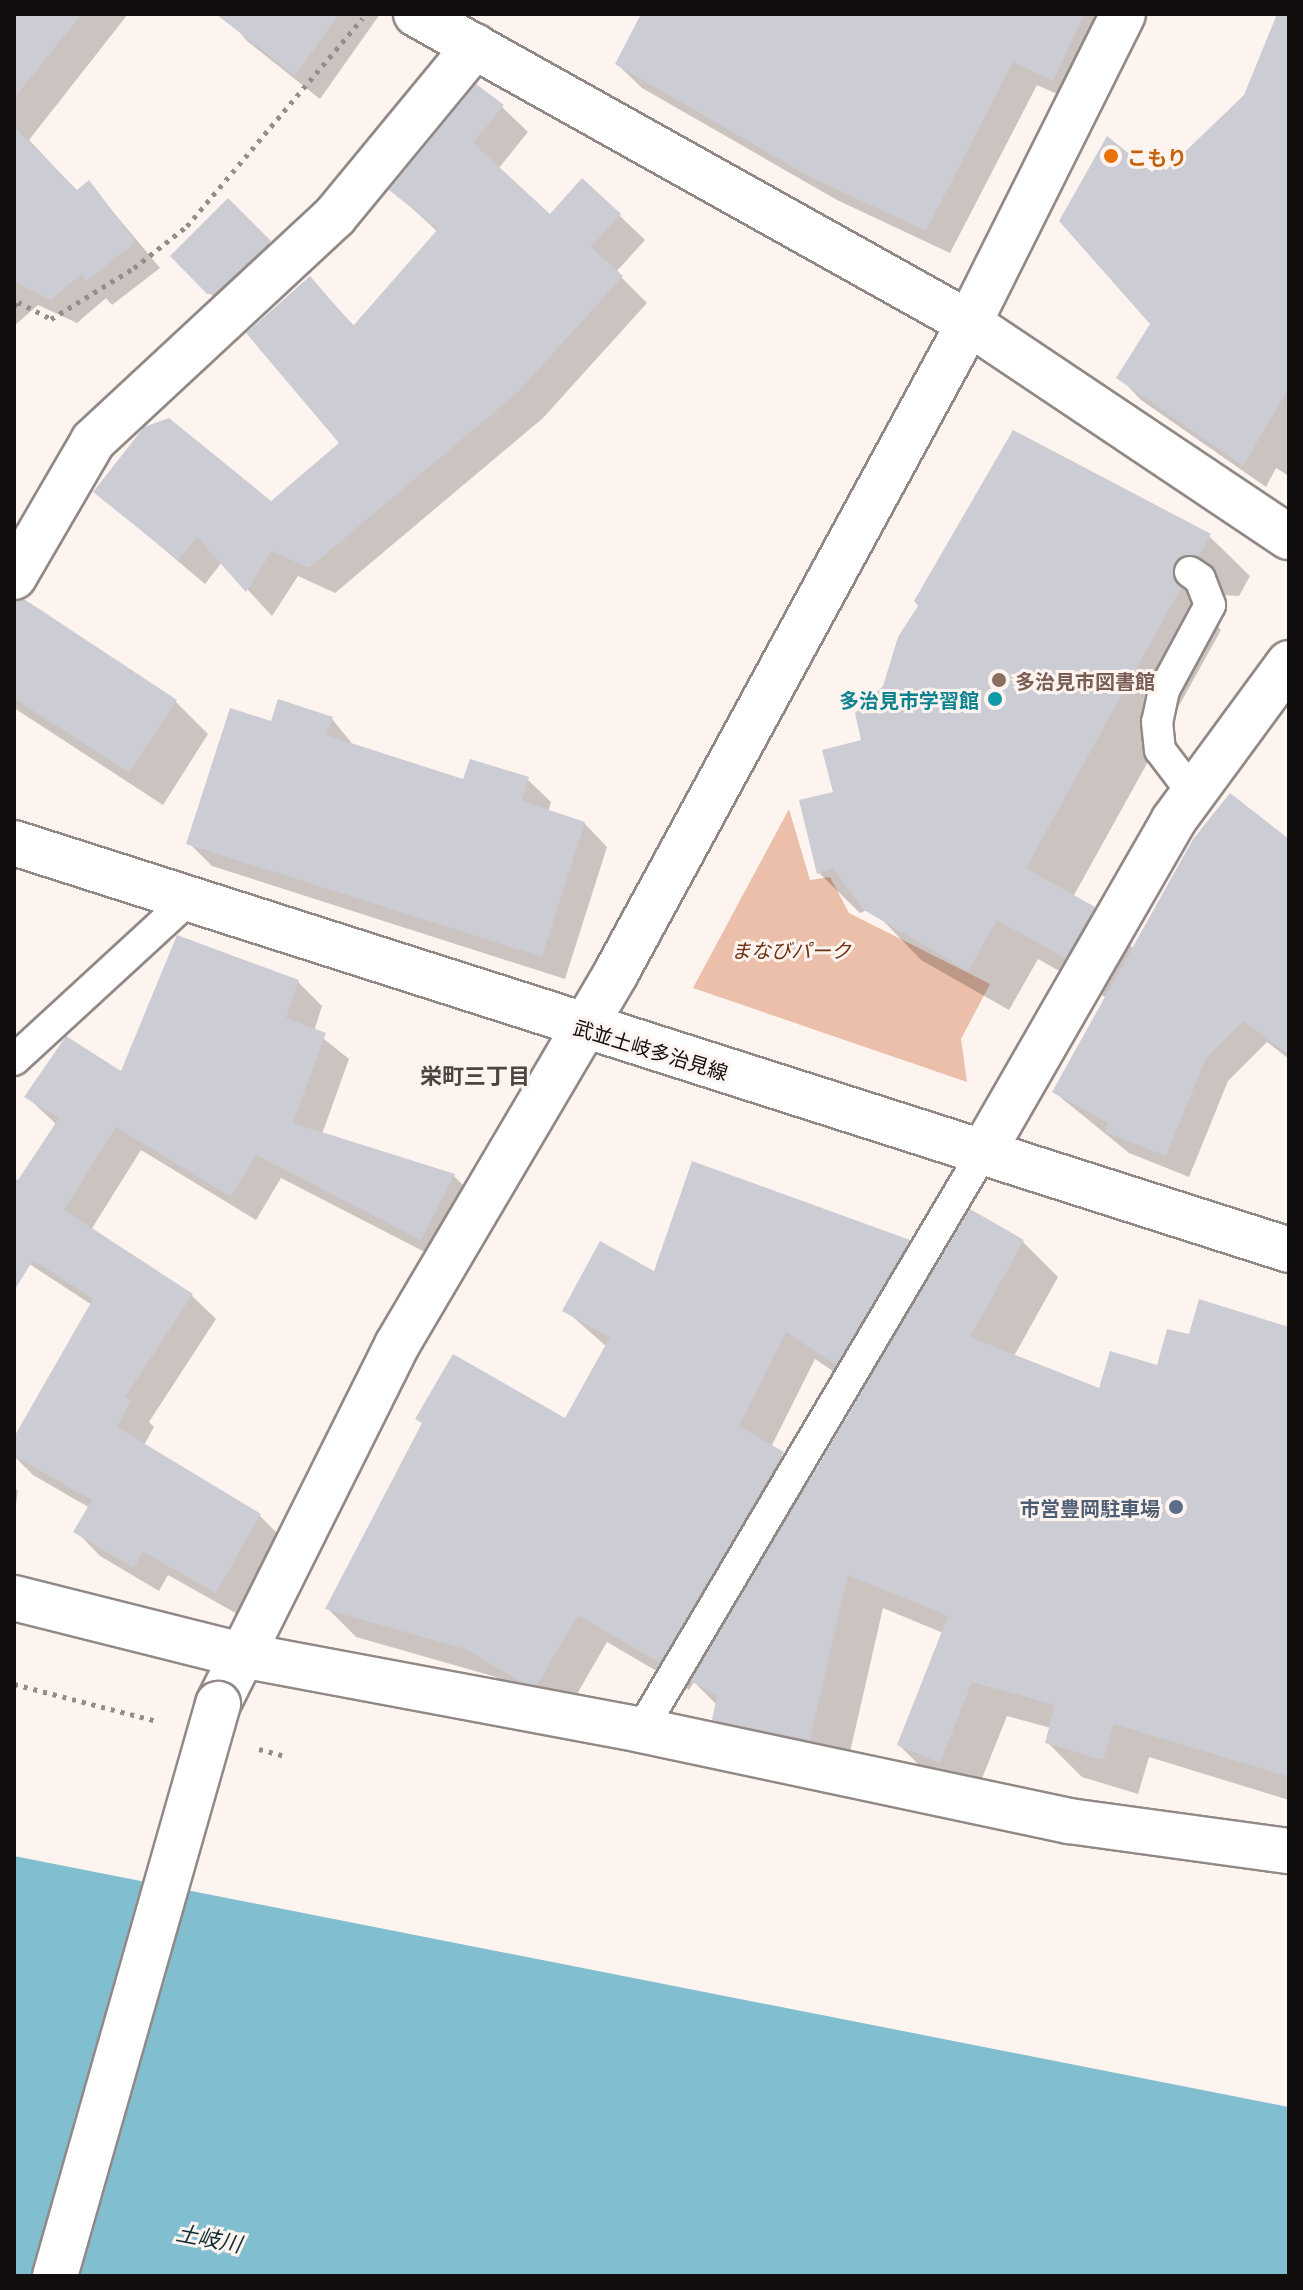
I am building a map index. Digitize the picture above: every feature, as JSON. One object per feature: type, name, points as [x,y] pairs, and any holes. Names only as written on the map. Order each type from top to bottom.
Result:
[{"type":"street","points":[[55,2276],[218,1704],[241,1655],[397,1345],[586,1029],[969,323],[1123,14]]},
{"type":"street","points":[[14,577],[93,441],[335,216],[449,26],[969,323],[1289,537]]},
{"type":"street","points":[[983,1152],[1192,792],[1289,663]]},
{"type":"street","name":"武並土岐多治見線","points":[[14,843],[586,1029],[1289,1250]]},
{"type":"street","points":[[14,1598],[241,1655],[641,1730],[1069,1821],[1289,1851]]},
{"type":"lane","points":[[1190,572],[1200,579],[1210,605],[1164,690],[1157,722],[1160,750],[1192,792]]},
{"type":"lane","points":[[14,1060],[188,900]]},
{"type":"lane","points":[[641,1730],[983,1152]]},
{"type":"path","points":[[14,306],[18,302],[51,319],[134,268],[187,226],[366,14]]},
{"type":"path","points":[[14,1684],[169,1724]]},
{"type":"path","points":[[253,1747],[282,1755]]},
{"type":"green space","name":"まなびパーク","points":[[789,809],[810,880],[830,877],[849,913],[990,984],[961,1039],[967,1082],[693,988]]},
{"type":"water","name":"土岐川","points":[[14,1856],[1289,2107],[1289,2276],[14,2276]]},
{"type":"building","points":[[14,14],[82,14],[14,98]]},
{"type":"building","points":[[216,14],[339,14],[295,76]]},
{"type":"building","points":[[641,14],[1084,14],[1053,81],[1013,62],[926,231],[810,177],[615,64]]},
{"type":"building","points":[[1277,14],[1289,14],[1289,388],[1243,466],[1116,378],[1150,324],[1059,221],[1107,136],[1152,172],[1159,165],[1166,170],[1244,95]]},
{"type":"building","points":[[476,84],[504,105],[473,143],[550,214],[582,178],[621,214],[591,247],[623,276],[518,392],[309,568],[272,551],[246,592],[197,537],[178,560],[93,492],[144,427],[169,418],[271,501],[339,443],[246,333],[310,276],[353,326],[438,229],[389,190]]},
{"type":"building","points":[[14,127],[77,190],[89,180],[136,242],[86,281],[81,274],[51,300],[14,282]]},
{"type":"building","points":[[228,198],[271,241],[214,294],[207,294],[170,256]]},
{"type":"building","name":"多治見市学習館","points":[[1013,430],[1211,534],[1199,556],[1183,555],[1175,562],[1173,579],[1181,588],[1026,868],[1095,907],[1065,958],[997,920],[968,971],[864,910],[833,868],[817,874],[799,800],[833,792],[822,750],[861,740],[855,713],[883,686],[898,637],[918,606],[914,601]]},
{"type":"building","points":[[24,599],[177,700],[129,773],[14,698],[14,602]]},
{"type":"building","points":[[278,699],[333,717],[326,735],[463,779],[470,759],[529,777],[522,801],[585,822],[542,957],[186,844],[230,708],[271,721]]},
{"type":"building","points":[[1230,793],[1289,839],[1289,1055],[1243,1021],[1206,1058],[1166,1156],[1105,1132],[1108,1123],[1052,1092],[1193,839]]},
{"type":"building","points":[[177,935],[299,980],[286,1018],[326,1033],[293,1123],[455,1174],[421,1240],[256,1155],[231,1197],[116,1127],[64,1210],[193,1294],[125,1397],[131,1401],[117,1427],[261,1514],[216,1593],[143,1552],[134,1568],[73,1532],[92,1500],[14,1456],[14,1437],[93,1299],[33,1260],[14,1291],[14,1178],[18,1180],[59,1118],[24,1097],[66,1036],[121,1071]]},
{"type":"building","points":[[692,1161],[910,1240],[836,1365],[786,1332],[739,1426],[784,1452],[660,1663],[578,1615],[537,1685],[521,1682],[465,1649],[325,1609],[422,1423],[415,1419],[453,1354],[565,1418],[610,1337],[562,1311],[600,1241],[654,1271]]},
{"type":"building","points":[[970,1209],[1024,1240],[970,1337],[1099,1388],[1110,1351],[1157,1365],[1167,1329],[1189,1334],[1199,1299],[1289,1327],[1289,1777],[1114,1724],[1103,1760],[1045,1743],[1055,1705],[972,1682],[940,1763],[897,1745],[948,1616],[848,1575],[810,1740],[712,1720],[717,1696],[691,1681]]},
{"type":"place","name":"こもり","points":[[1111,156]]},
{"type":"place","name":"多治見市図書館","points":[[999,680]]},
{"type":"place","name":"多治見市学習館","points":[[995,699]]},
{"type":"place","name":"市営豊岡駐車場","points":[[1176,1507]]},
{"type":"district","name":"栄町三丁目","points":[[475,1076]]}]
